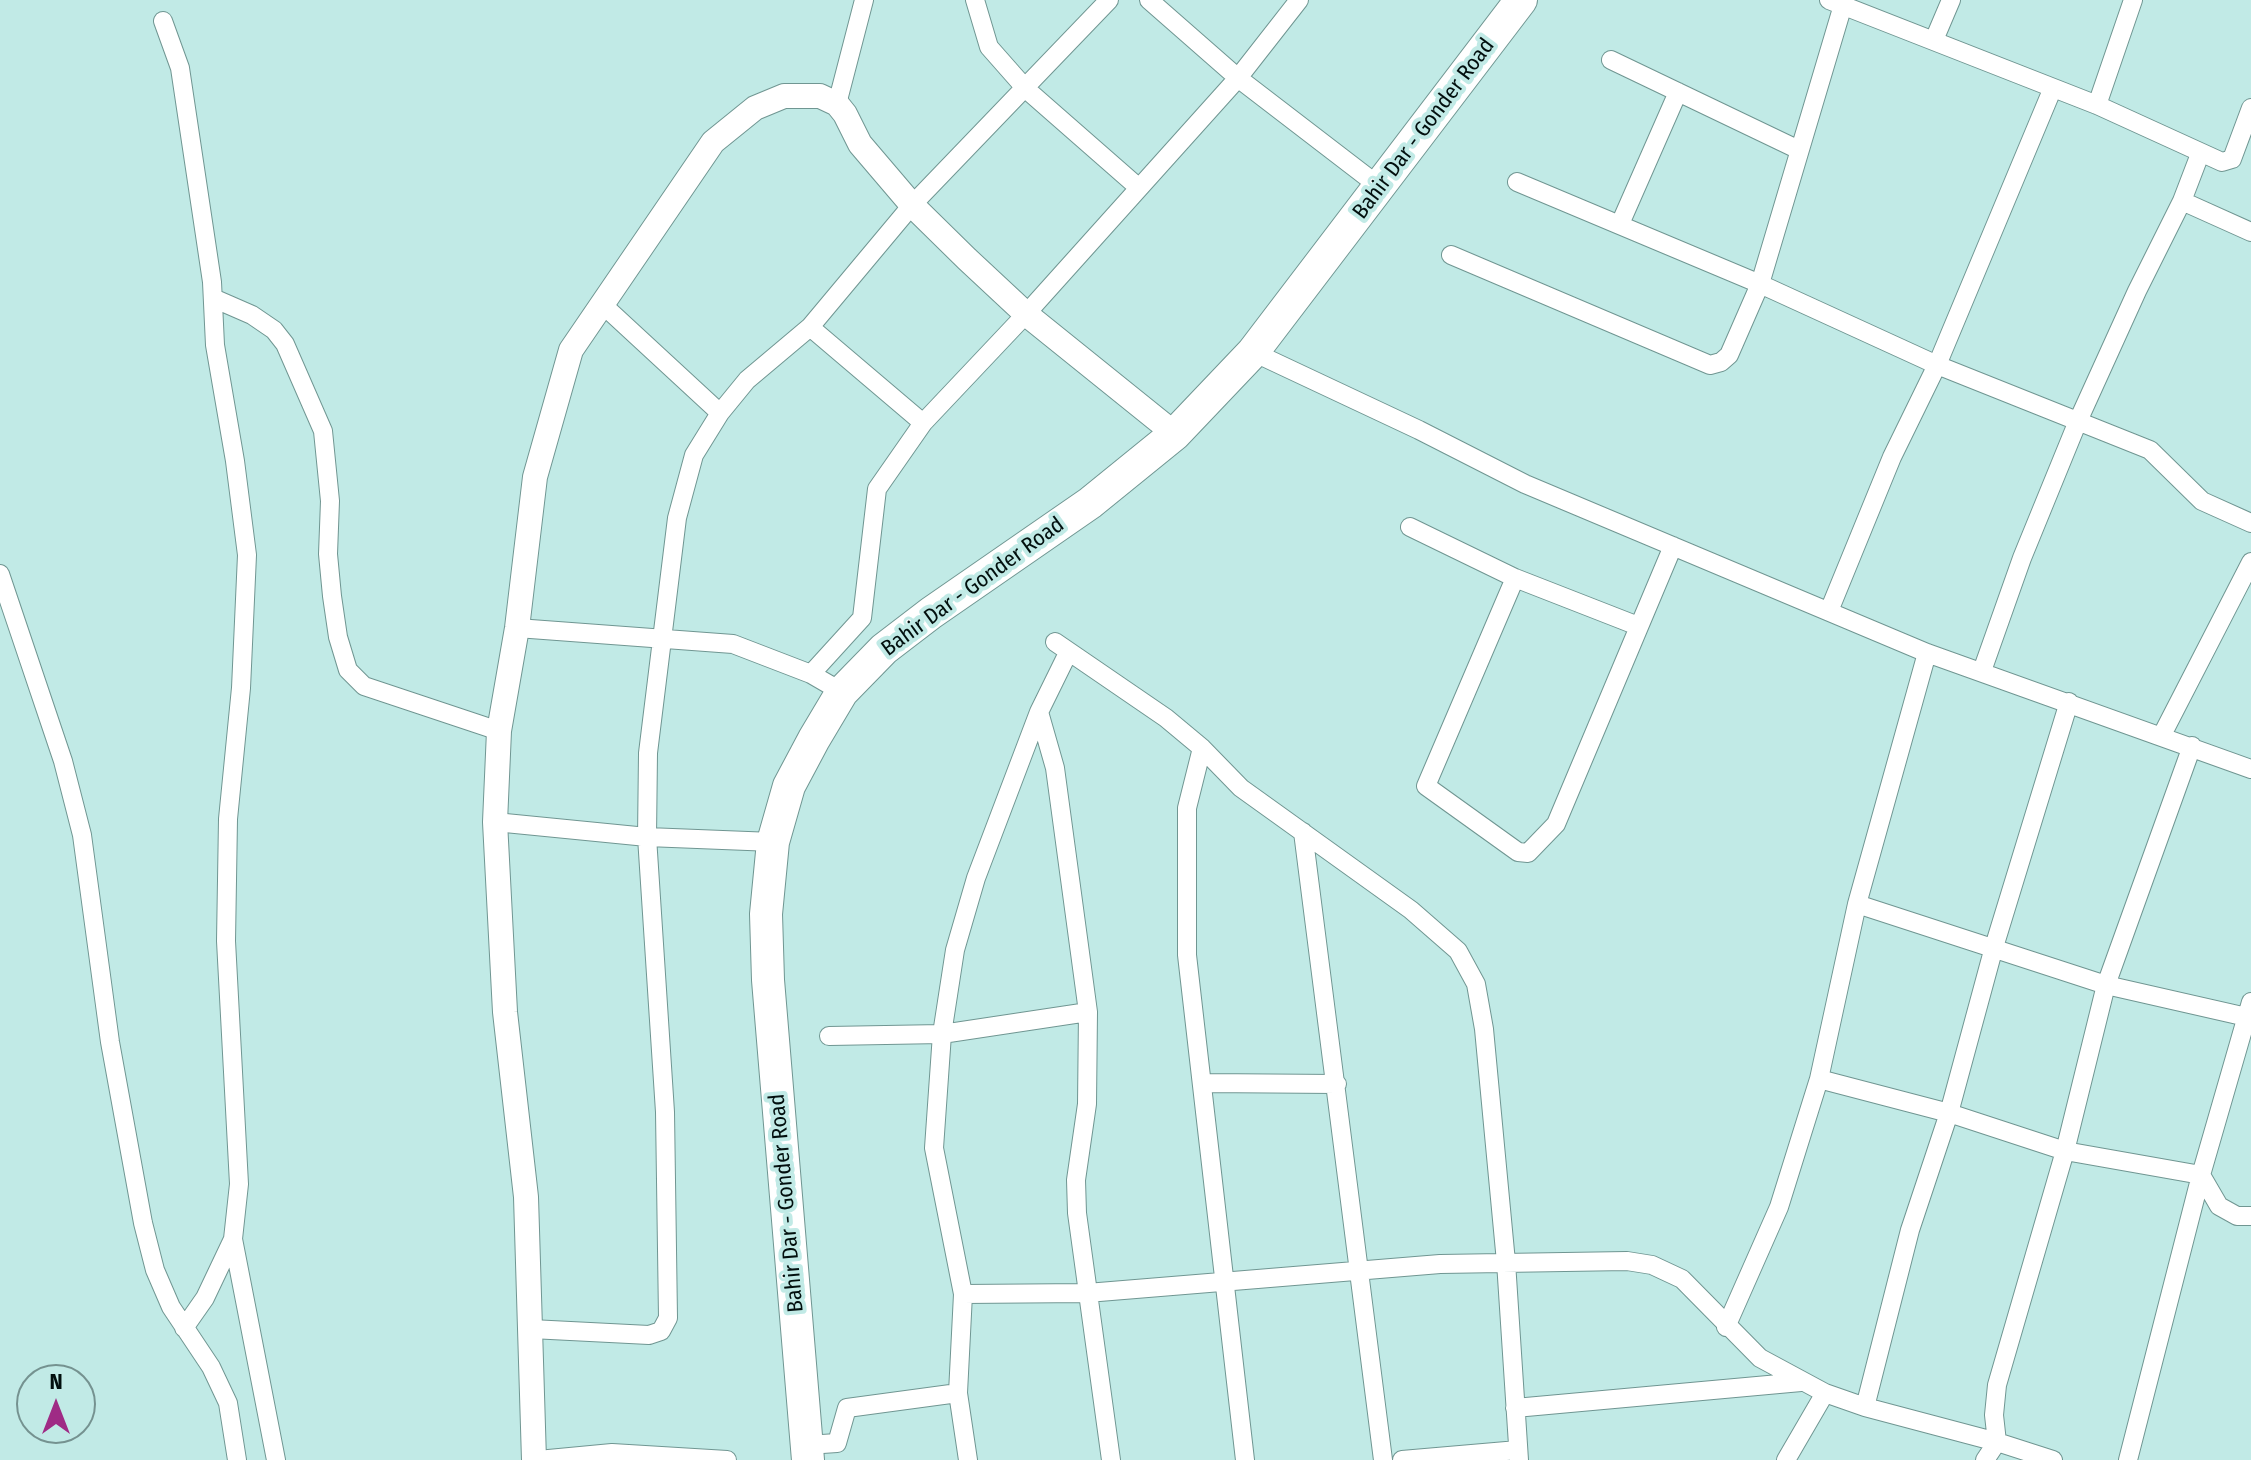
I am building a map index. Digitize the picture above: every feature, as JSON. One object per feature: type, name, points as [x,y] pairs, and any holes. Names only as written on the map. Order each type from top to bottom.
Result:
[{"type":"highway","name":"Bahir Dar - Gonder Road","points":[[807,1452],[768,980],[766,914],[773,842],[789,786],[842,692],[884,649],[1090,503],[1175,434],[1253,352],[1521,0]]},
{"type":"street","points":[[837,104],[864,0]]},
{"type":"street","points":[[975,0],[989,47],[1026,89],[1139,188]]},
{"type":"street","points":[[531,1329],[649,1335],[661,1331],[668,1318],[665,1112],[647,837],[648,753],[677,518],[694,455],[720,413],[747,380],[810,327],[912,205],[1109,0]]},
{"type":"street","points":[[1149,0],[1238,78],[1380,187]]},
{"type":"street","points":[[811,674],[862,618],[877,489],[923,423],[1026,314],[1238,78],[1299,0]]},
{"type":"street","points":[[1934,40],[1951,0]]},
{"type":"street","points":[[2097,105],[2133,0]]},
{"type":"street","points":[[1451,255],[1710,365],[1721,362],[1729,355],[1760,284],[1799,150],[1836,2],[2052,90],[2097,105],[2222,162],[2232,159],[2251,108]]},
{"type":"street","points":[[163,21],[180,68],[213,298],[215,345],[247,555],[241,688],[228,819],[226,941],[239,1184],[233,1239],[276,1460]]},
{"type":"street","points":[[1611,60],[1799,150]]},
{"type":"street","points":[[1829,611],[1892,457],[1937,365],[2052,90]]},
{"type":"street","points":[[1620,224],[1678,92]]},
{"type":"street","points":[[727,1460],[612,1453],[536,1460],[526,1197],[505,1012],[495,822],[499,731],[517,628],[535,477],[571,350],[713,142],[755,108],[784,96],[820,96],[837,104],[860,144],[912,205],[1026,314],[1175,434]]},
{"type":"street","points":[[1982,671],[2022,558],[2078,421],[2182,201],[2200,154]]},
{"type":"street","points":[[1517,182],[1760,284],[1937,365],[2150,450],[2202,501],[2251,523]]},
{"type":"street","points":[[2182,201],[2251,232]]},
{"type":"street","points":[[213,298],[252,315],[274,330],[285,344],[323,431],[330,501],[328,554],[332,596],[338,637],[348,670],[364,686],[499,731]]},
{"type":"street","points":[[602,304],[720,413]]},
{"type":"street","points":[[810,327],[923,423]]},
{"type":"street","points":[[1253,352],[1525,484],[1927,653],[2251,769]]},
{"type":"street","points":[[1410,527],[1515,578],[1638,626]]},
{"type":"street","points":[[1515,578],[1426,786],[1518,852],[1528,853],[1556,824],[1673,546]]},
{"type":"street","points":[[2162,735],[2251,562]]},
{"type":"street","points":[[0,574],[67,776],[82,835],[110,1042],[143,1223],[155,1270],[171,1307],[211,1367],[228,1403],[237,1460]]},
{"type":"street","points":[[517,628],[733,644],[811,674],[842,692]]},
{"type":"street","points":[[968,1460],[958,1393],[963,1294],[934,1148],[942,1034],[955,950],[976,878],[1061,647],[1166,718],[1202,748],[1241,788],[1411,910],[1458,951],[1476,984],[1484,1029],[1506,1262],[1518,1455],[1402,1460]]},
{"type":"street","points":[[1726,1327],[1779,1207],[1819,1079],[1857,904],[1927,653]]},
{"type":"street","points":[[1865,1407],[1910,1230],[1949,1113],[1994,947],[2069,702]]},
{"type":"street","points":[[1039,712],[1055,768],[1088,1012],[1087,1104],[1076,1180],[1077,1213],[1111,1460]]},
{"type":"street","points":[[1985,1460],[1997,1442],[1994,1415],[1997,1385],[2065,1151],[2106,985],[2192,746]]},
{"type":"street","points":[[1202,748],[1187,808],[1187,941],[1245,1460]]},
{"type":"street","points":[[495,822],[647,837],[773,842]]},
{"type":"street","points":[[1303,832],[1383,1460]]},
{"type":"street","points":[[1857,904],[2106,985],[2250,1012],[2201,1175],[2128,1460]]},
{"type":"street","points":[[829,1036],[942,1034],[1088,1012]]},
{"type":"street","points":[[1819,1079],[1949,1113],[2065,1151],[2201,1175],[2219,1206],[2237,1216],[2251,1216]]},
{"type":"street","points":[[1203,1083],[1337,1084]]},
{"type":"street","points":[[184,1328],[205,1298],[233,1239]]},
{"type":"street","points":[[963,1294],[1087,1293],[1440,1264],[1627,1261],[1652,1265],[1682,1279],[1726,1327],[1760,1358],[1801,1382],[1865,1407],[2053,1460]]},
{"type":"street","points":[[1515,1408],[1801,1382]]},
{"type":"street","points":[[807,1452],[837,1443],[847,1408],[958,1393]]},
{"type":"street","points":[[1786,1460],[1825,1393]]}]
